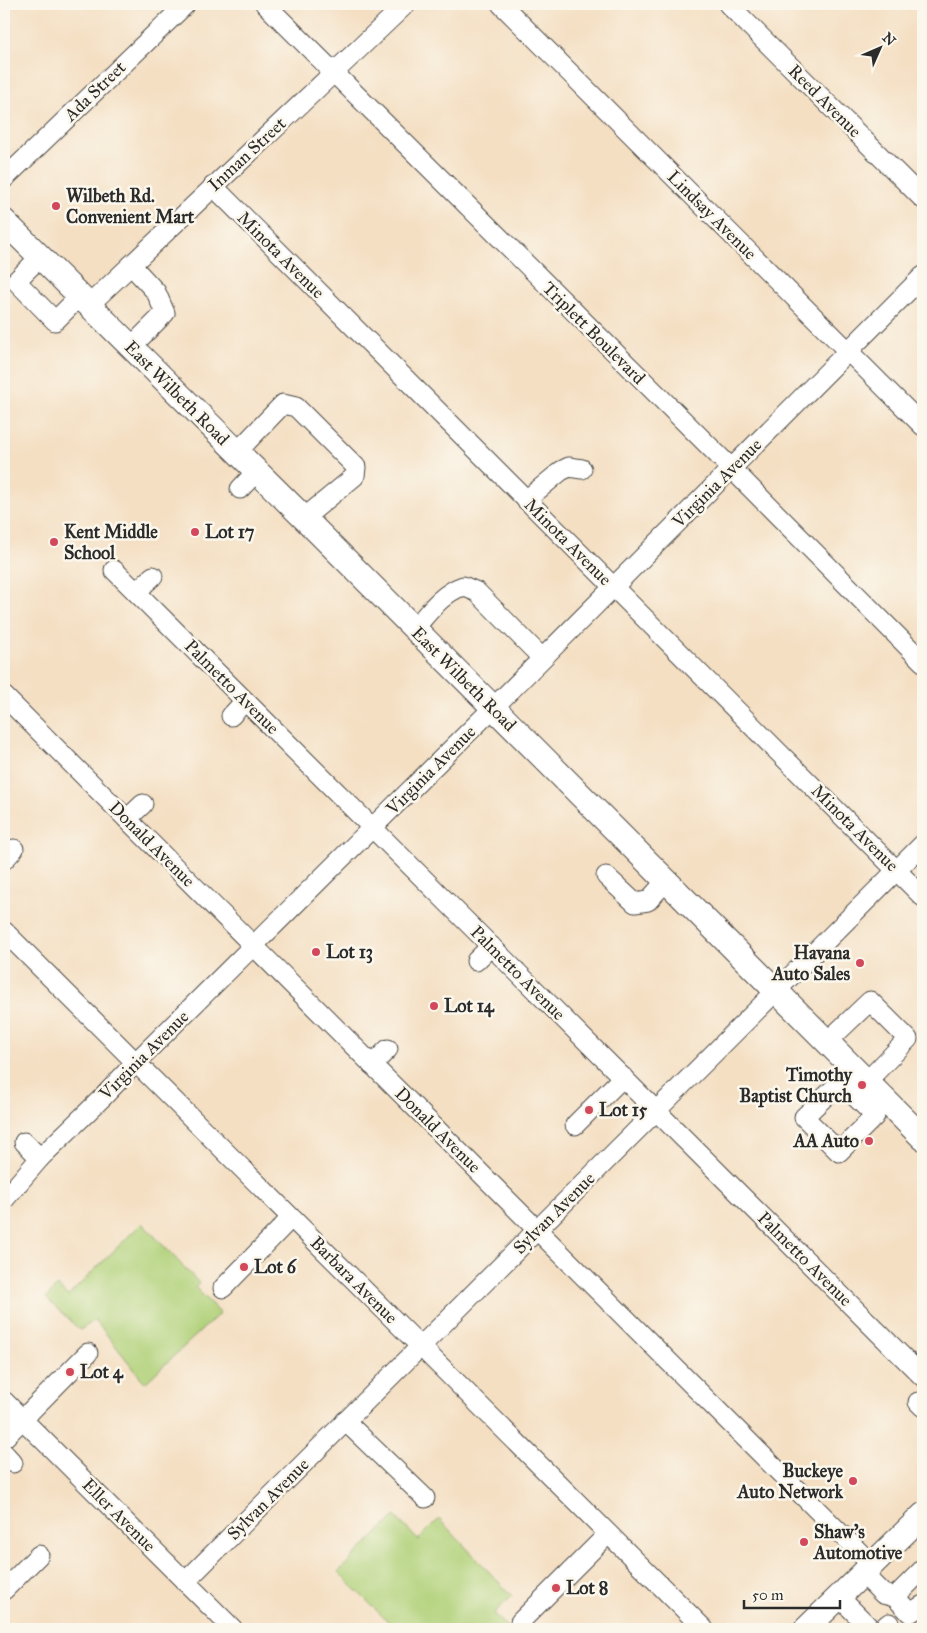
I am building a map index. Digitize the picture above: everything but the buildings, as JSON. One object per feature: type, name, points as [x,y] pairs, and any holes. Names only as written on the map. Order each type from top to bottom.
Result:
[{"type":"main road","name":"East Wilbeth Road","points":[[5,224],[304,518],[828,1042],[854,1077],[923,1138]]},
{"type":"main road","points":[[806,1629],[923,1515]]},
{"type":"street","name":"Ada Street","points":[[4,179],[186,4]]},
{"type":"street","name":"Triplett Boulevard","points":[[265,4],[923,662]]},
{"type":"street","name":"Inman Street","points":[[40,257],[16,281],[55,321],[131,265],[406,4]]},
{"type":"street","name":"Lindsay Avenue","points":[[501,4],[923,426]]},
{"type":"street","name":"Reed Avenue","points":[[728,4],[923,199]]},
{"type":"street","name":"Minota Avenue","points":[[213,186],[923,896]]},
{"type":"street","points":[[131,265],[156,292],[165,312],[131,347]]},
{"type":"street","name":"Virginia Avenue","points":[[4,1200],[40,1158],[373,828],[923,276]]},
{"type":"street","points":[[237,452],[283,404],[296,407],[356,467],[355,476],[304,518]]},
{"type":"street","points":[[526,500],[561,471],[570,467],[582,469]]},
{"type":"street","points":[[240,489],[256,472]]},
{"type":"street","name":"Palmetto Avenue","points":[[114,570],[923,1377]]},
{"type":"street","points":[[136,592],[153,576]]},
{"type":"street","points":[[414,629],[445,596],[463,586],[477,592],[542,658]]},
{"type":"street","name":"Donald Avenue","points":[[4,696],[538,1230],[867,1570],[882,1594],[895,1597],[910,1613],[923,1605]]},
{"type":"street","points":[[231,716],[246,701]]},
{"type":"street","points":[[127,819],[143,804]]},
{"type":"street","name":"Sylvan Avenue","points":[[185,1582],[923,844]]},
{"type":"street","points":[[606,876],[635,903],[648,901],[666,881]]},
{"type":"street","name":"Barbara Avenue","points":[[4,931],[704,1629]]},
{"type":"street","points":[[476,961],[491,946]]},
{"type":"street","points":[[828,1042],[870,1001],[908,1039],[854,1077]]},
{"type":"street","points":[[372,1065],[388,1049]]},
{"type":"street","points":[[575,1125],[623,1077]]},
{"type":"street","points":[[24,1142],[40,1158]]},
{"type":"street","points":[[223,1288],[291,1218]]},
{"type":"street","points":[[4,1438],[88,1353]]},
{"type":"street","name":"Eller Avenue","points":[[4,1401],[233,1629]]},
{"type":"street","points":[[345,1421],[424,1498]]},
{"type":"street","points":[[520,1622],[608,1534]]},
{"type":"street","points":[[4,1590],[39,1555]]},
{"type":"street","points":[[895,1597],[923,1569]]},
{"type":"street","points":[[839,1597],[871,1629]]},
{"type":"green space","points":[[142,1223],[199,1283],[195,1287],[220,1313],[145,1383],[95,1320],[80,1330],[46,1298],[57,1286],[68,1296]]},
{"type":"green space","points":[[395,1516],[418,1540],[439,1519],[512,1596],[494,1613],[509,1629],[395,1629],[338,1572]]},
{"type":"place","name":"Wilbeth Rd. Convenient Mart","points":[[56,206]]},
{"type":"place","name":"Lot 17","points":[[195,532]]},
{"type":"place","name":"Kent Middle School","points":[[54,542]]},
{"type":"place","name":"Lot 13","points":[[316,952]]},
{"type":"place","name":"Havana Auto Sales","points":[[860,963]]},
{"type":"place","name":"Lot 14","points":[[434,1006]]},
{"type":"place","name":"Timothy Baptist Church","points":[[862,1085]]},
{"type":"place","name":"Lot 15","points":[[589,1110]]},
{"type":"place","name":"AA Auto","points":[[869,1141]]},
{"type":"place","name":"Lot 6","points":[[244,1267]]},
{"type":"place","name":"Lot 4","points":[[70,1372]]},
{"type":"place","name":"Buckeye Auto Network","points":[[853,1481]]},
{"type":"place","name":"Shaw's Automotive","points":[[804,1542]]},
{"type":"place","name":"Lot 8","points":[[556,1588]]}]
